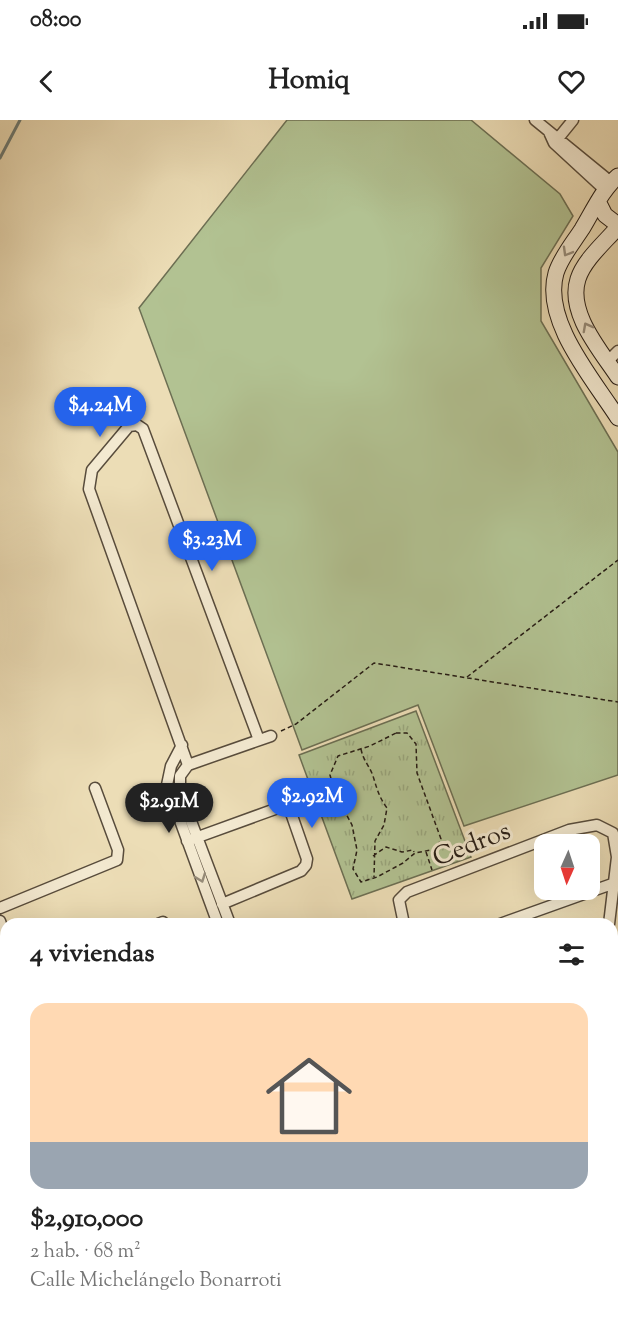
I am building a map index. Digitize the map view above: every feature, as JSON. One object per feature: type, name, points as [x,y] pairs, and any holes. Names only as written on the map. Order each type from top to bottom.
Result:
[{"type":"street","points":[[535,120],[608,188]]},
{"type":"street","points":[[557,140],[573,120]]},
{"type":"street","points":[[608,188],[605,215],[618,226],[578,279],[579,309],[586,327],[613,356],[618,377]]},
{"type":"street","points":[[608,188],[566,253],[556,273],[555,301],[564,334],[618,418]]},
{"type":"street","points":[[556,273],[578,279]]},
{"type":"street","points":[[188,765],[89,489],[92,470],[129,426],[137,425],[143,429],[260,740]]},
{"type":"street","points":[[216,918],[180,792],[180,776],[188,765],[271,736]]},
{"type":"street","points":[[182,745],[171,766],[167,785],[228,918]]},
{"type":"street","points":[[0,908],[117,860],[118,850],[95,788]]},
{"type":"street","points":[[193,839],[278,808],[290,810],[307,859],[306,866],[301,871],[222,904]]},
{"type":"street","name":"Cedros","points":[[403,918],[399,900],[407,892],[569,830],[597,825],[613,833],[616,840],[617,857],[612,884]]},
{"type":"street","points":[[517,918],[612,884],[609,918]]},
{"type":"path","points":[[466,678],[618,560]]},
{"type":"path","points":[[271,736],[296,724],[374,663],[618,702]]},
{"type":"path","points":[[396,733],[407,733],[416,744],[417,773],[441,839],[436,849],[426,851],[415,853],[403,863],[375,878],[361,882],[353,869],[357,850],[352,825],[335,793],[330,775],[338,756],[396,733]]},
{"type":"path","points":[[361,748],[363,760],[372,774],[378,796],[387,808],[384,825],[375,841],[372,856],[376,866],[373,872],[375,878]]},
{"type":"path","points":[[372,856],[386,847],[402,852],[413,850],[415,853]]},
{"type":"path","points":[[426,851],[436,880]]},
{"type":"green space","points":[[287,120],[471,120],[560,194],[573,216],[541,268],[541,321],[618,452],[618,775],[464,826],[418,705],[302,750],[139,308]]},
{"type":"green space","points":[[416,711],[471,857],[352,899],[299,755]]},
{"type":"waterway","points":[[0,158],[20,120]]}]
